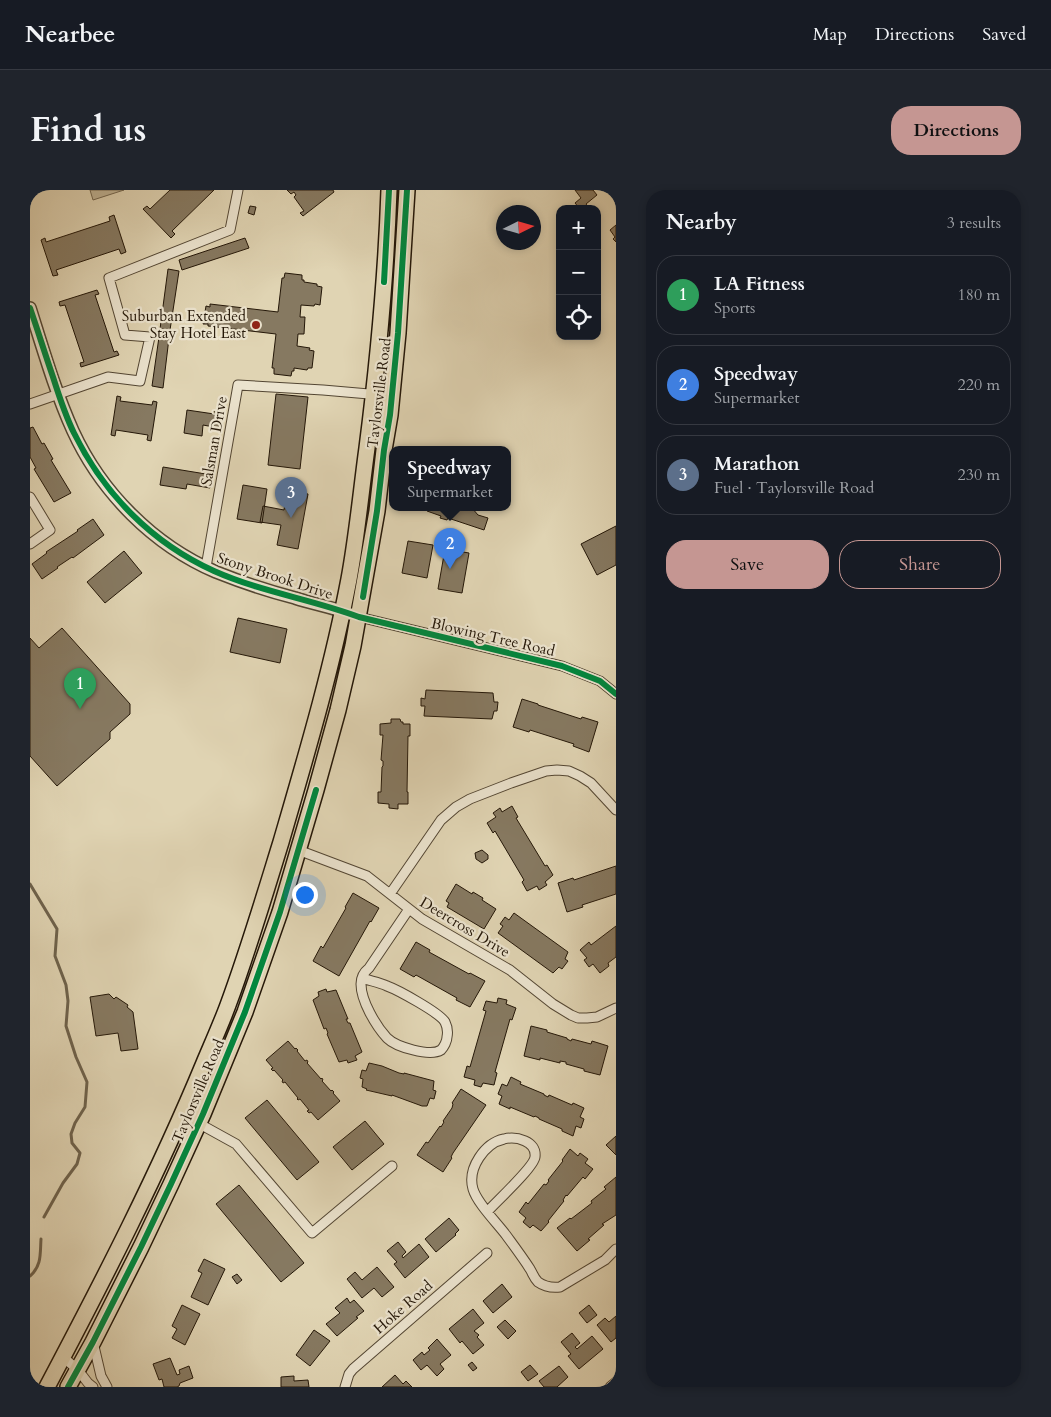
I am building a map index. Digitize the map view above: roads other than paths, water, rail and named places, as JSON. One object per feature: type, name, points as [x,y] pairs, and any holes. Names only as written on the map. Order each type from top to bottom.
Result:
[{"type":"main road","name":"Taylorsville Road","points":[[47,1387],[155,1177],[228,1005],[262,906],[315,723],[349,580],[357,524],[381,332],[389,190]]},
{"type":"main road","name":"Taylorsville Road","points":[[68,1387],[93,1342],[168,1192],[245,1012],[280,912],[316,790],[354,646],[377,511],[392,396],[404,256],[407,190]]},
{"type":"street","points":[[30,404],[108,377],[140,381],[150,338],[125,335],[109,278],[230,230],[238,190]]},
{"type":"street","name":"Stony Brook Drive","points":[[30,308],[58,394],[74,432],[90,463],[108,488],[132,515],[159,539],[206,566],[237,580],[358,617]]},
{"type":"street","name":"Salsman Drive","points":[[206,566],[238,385],[392,396]]},
{"type":"street","points":[[30,497],[50,530],[30,544]]},
{"type":"street","name":"Blowing Tree Road","points":[[358,617],[562,666],[600,682],[616,694]]},
{"type":"street","points":[[390,894],[441,820],[456,807],[470,799],[511,783],[546,771],[569,772],[591,783],[616,810]]},
{"type":"street","name":"Deercross Drive","points":[[298,850],[367,876],[422,919],[510,970],[553,1004],[571,1015],[578,1018],[597,1017],[616,1008]]},
{"type":"street","points":[[362,978],[388,986],[437,1014],[444,1021],[448,1031],[444,1046],[432,1053],[406,1047],[388,1039],[378,1027],[363,998],[362,978],[409,909]]},
{"type":"street","points":[[182,1116],[236,1144],[312,1233],[392,1166]]},
{"type":"street","points":[[488,1212],[535,1159],[534,1151],[530,1144],[521,1139],[497,1140],[487,1148],[474,1167],[473,1189],[488,1212],[526,1264],[534,1278],[544,1287],[560,1287],[605,1260],[616,1248]]},
{"type":"street","name":"Hoke Road","points":[[346,1387],[346,1381],[353,1368],[487,1253]]},
{"type":"street","points":[[93,1342],[100,1376],[107,1387]]},
{"type":"street","points":[[63,1357],[93,1387]]},
{"type":"street","points":[[610,1387],[616,1382]]},
{"type":"waterway","points":[[30,884],[57,929],[55,956],[66,985],[68,1001],[66,1026],[76,1057],[87,1082],[85,1107],[75,1123],[71,1134],[72,1143],[80,1153],[77,1164],[63,1183],[44,1217]]},
{"type":"waterway","points":[[30,1276],[37,1268],[41,1239]]},
{"type":"place","name":"Suburban Extended Stay Hotel East","points":[[256,325]]},
{"type":"place","name":"Marathon","points":[[291,518]]},
{"type":"place","name":"Speedway","points":[[450,569]]},
{"type":"place","name":"LA Fitness","points":[[80,709]]}]
